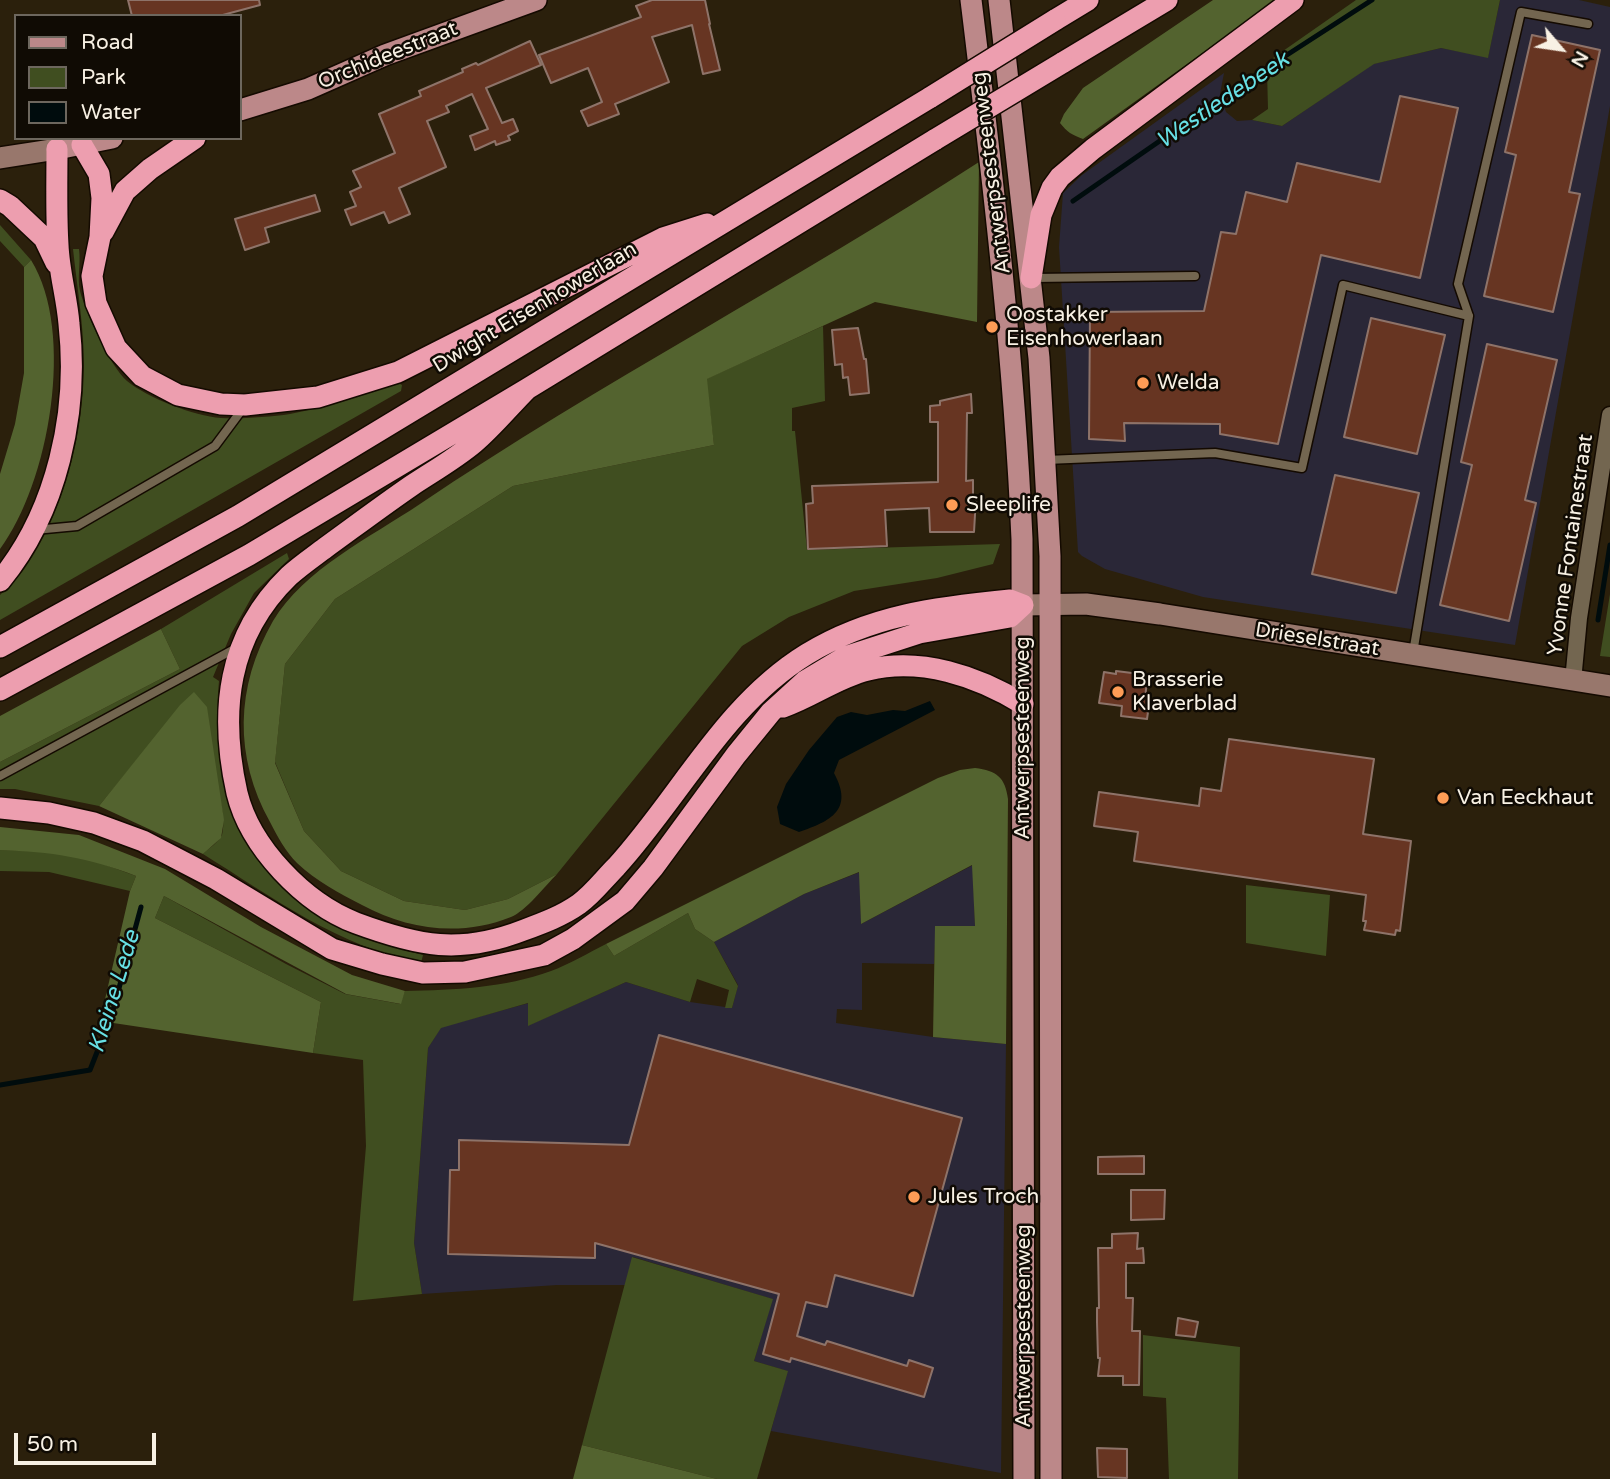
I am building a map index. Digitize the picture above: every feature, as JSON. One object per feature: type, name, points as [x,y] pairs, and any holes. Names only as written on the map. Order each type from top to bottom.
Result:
[{"type":"highway","name":"Dwight Eisenhowerlaan","points":[[0,647],[238,516],[742,213],[1088,0]]},
{"type":"highway","points":[[0,690],[249,555],[1167,0]]},
{"type":"highway","points":[[1031,278],[1041,215],[1052,188],[1060,177],[1093,149],[1293,0]]},
{"type":"highway","points":[[100,237],[125,191],[150,169],[192,140]]},
{"type":"highway","points":[[82,145],[99,174],[102,198],[100,237],[92,276],[96,303],[116,348],[142,376],[178,395],[221,404],[246,405],[318,397],[398,372],[663,238],[742,213]]},
{"type":"highway","points":[[0,581],[33,530],[53,483],[67,425],[71,381],[70,327],[58,248],[57,149]]},
{"type":"highway","points":[[0,200],[44,238],[63,277]]},
{"type":"highway","points":[[0,808],[49,813],[93,822],[143,841],[216,879],[332,949],[423,973],[465,972],[544,955],[573,939],[625,901],[771,712],[805,681],[845,657],[919,633],[1010,617],[1023,605],[1010,600],[907,613],[878,620],[807,654],[755,693],[706,750],[638,842],[580,903],[562,915],[495,941],[445,946],[399,939],[343,918],[299,889],[261,846],[239,799],[228,748],[228,706],[233,671],[242,645],[265,604],[290,575],[368,516],[474,444],[527,389]]},
{"type":"highway","points":[[771,712],[806,699],[867,670],[898,666],[929,667],[946,671],[1010,696],[1023,704]]},
{"type":"main road","name":"Orchideestraat","points":[[242,109],[308,89],[385,55],[536,0]]},
{"type":"main road","name":"Antwerpsesteenweg","points":[[971,0],[1003,267],[1016,410],[1023,548],[1024,1476]]},
{"type":"main road","name":"Antwerpsesteenweg","points":[[999,0],[1031,278],[1046,460],[1050,605],[1051,1476]]},
{"type":"main road","points":[[57,149],[103,140]]},
{"type":"main road","points":[[1024,1053],[1050,1054]]},
{"type":"main road","points":[[1024,1476],[1051,1476]]},
{"type":"street","points":[[0,158],[57,149]]},
{"type":"street","name":"Yvonne Fontainestraat","points":[[1573,681],[1579,618],[1610,415]]},
{"type":"street","name":"Drieselstraat","points":[[1023,605],[1086,604],[1160,614],[1610,686]]},
{"type":"lane","points":[[1412,656],[1469,316],[1458,284],[1521,12],[1588,24]]},
{"type":"lane","points":[[1031,278],[1195,276]]},
{"type":"lane","points":[[1046,460],[1215,453],[1302,468],[1343,285],[1469,316]]},
{"type":"lane","points":[[33,530],[77,526],[215,446],[246,405]]},
{"type":"lane","points":[[0,776],[242,645]]},
{"type":"shaded area","points":[[1500,0],[1579,0],[1610,7],[1610,106],[1515,645],[1203,597],[1105,569],[1082,556],[1078,552],[1059,247],[1063,193],[1082,175],[1224,73],[1220,94],[1226,112],[1237,121],[1252,120],[1282,126],[1373,64],[1441,48],[1488,57]]},
{"type":"shaded area","points":[[973,865],[975,926],[936,926],[934,964],[862,963],[862,1010],[837,1009],[836,1023],[1006,1044],[1001,1473],[771,1431],[787,1371],[754,1361],[772,1299],[633,1257],[625,1285],[557,1285],[422,1294],[414,1243],[428,1048],[441,1027],[529,1003],[529,1025],[626,982],[690,1002],[732,1008],[738,985],[714,942],[804,894],[860,872],[861,924]]},
{"type":"green space","points":[[1213,0],[1276,0],[1083,139],[1070,133],[1060,123],[1083,88]]},
{"type":"green space","points":[[1356,0],[1500,0],[1488,58],[1441,48],[1374,64],[1282,126],[1252,120],[1268,109],[1267,70],[1273,58]]},
{"type":"green space","points":[[979,162],[977,322],[875,302],[707,379],[714,445],[513,486],[335,599],[285,664],[275,763],[304,831],[341,871],[404,901],[465,910],[508,899],[557,874],[535,898],[517,914],[492,923],[454,929],[435,928],[380,914],[328,886],[297,863],[279,838],[258,797],[245,747],[244,722],[251,671],[260,646],[286,602],[302,585],[340,555],[488,459]]},
{"type":"green space","points":[[0,225],[31,260],[24,267],[0,241]]},
{"type":"green space","points":[[73,249],[79,249],[79,286],[83,301],[106,352],[127,381],[159,400],[210,417],[246,418],[303,411],[398,383],[402,385],[401,391],[0,620],[0,595],[22,572],[51,522],[61,497],[75,445],[84,366],[82,322]]},
{"type":"green space","points":[[31,260],[45,290],[52,326],[54,366],[51,407],[32,487],[17,521],[0,549],[0,474],[15,424],[24,373],[24,267]]},
{"type":"green space","points":[[823,326],[825,401],[792,408],[792,431],[795,431],[807,550],[1000,544],[993,564],[937,578],[854,591],[789,617],[742,646],[557,874],[508,899],[465,910],[404,901],[341,871],[304,831],[275,762],[285,664],[335,599],[513,486],[714,445],[706,379]]},
{"type":"green space","points":[[287,553],[289,559],[254,593],[231,634],[213,677],[219,681],[217,736],[224,784],[238,826],[260,863],[290,894],[327,919],[371,939],[423,955],[421,963],[362,945],[334,933],[203,854],[221,838],[222,806],[186,700],[99,806],[15,789],[0,789],[0,762],[180,669],[161,629]]},
{"type":"green space","points":[[1610,594],[1610,657],[1600,656]]},
{"type":"green space","points":[[161,629],[180,669],[0,762],[0,716]]},
{"type":"green space","points":[[194,692],[207,707],[224,820],[221,838],[203,854],[99,806],[180,705]]},
{"type":"green space","points":[[975,768],[999,776],[1005,785],[1008,799],[1006,1044],[933,1037],[935,926],[975,926],[972,865],[861,924],[859,872],[804,894],[714,942],[695,929],[688,913],[614,956],[606,944],[938,778]]},
{"type":"green space","points":[[0,827],[79,835],[165,869],[261,927],[352,975],[405,991],[401,1004],[346,994],[164,896],[155,918],[321,1002],[313,1053],[100,1021],[130,891],[136,876],[69,857],[0,850]]},
{"type":"green space","points":[[0,850],[48,851],[92,860],[136,876],[130,891],[49,872],[0,871]]},
{"type":"green space","points":[[1246,885],[1330,895],[1326,956],[1246,943]]},
{"type":"green space","points":[[164,896],[345,994],[400,1004],[405,991],[461,989],[533,977],[606,944],[614,956],[688,913],[695,929],[714,942],[738,986],[732,1008],[725,1008],[729,990],[697,979],[690,1002],[626,982],[528,1026],[528,1003],[441,1028],[428,1048],[414,1243],[422,1294],[353,1301],[366,1146],[363,1060],[313,1053],[321,1002],[155,918]]},
{"type":"green space","points":[[632,1257],[773,1299],[754,1361],[788,1371],[757,1479],[717,1479],[582,1445]]},
{"type":"green space","points":[[1143,1335],[1240,1347],[1238,1479],[1169,1479],[1166,1398],[1143,1396]]},
{"type":"green space","points":[[582,1445],[717,1479],[573,1479]]},
{"type":"water","points":[[930,701],[935,710],[839,760],[834,773],[840,786],[840,805],[829,818],[799,832],[780,824],[777,807],[786,784],[809,750],[837,717],[851,712],[867,715],[893,710],[905,711]]},
{"type":"building","points":[[128,0],[259,0],[260,5],[226,14],[132,14]]},
{"type":"building","points":[[652,0],[705,0],[720,70],[703,74],[692,25],[652,37],[669,82],[615,104],[619,114],[588,126],[581,111],[602,102],[588,68],[551,83],[539,55],[641,17],[636,6]]},
{"type":"building","points":[[1532,35],[1600,50],[1569,192],[1580,194],[1553,312],[1484,296],[1516,155],[1505,152]]},
{"type":"building","points":[[530,41],[541,65],[486,88],[502,123],[513,119],[518,131],[508,136],[510,140],[496,145],[495,141],[475,150],[470,136],[488,129],[472,94],[446,106],[449,112],[427,121],[446,167],[399,188],[410,214],[389,223],[384,212],[351,225],[345,210],[356,206],[350,192],[361,187],[353,171],[395,153],[379,114],[421,96],[419,91],[463,72],[462,69],[476,63],[478,65]]},
{"type":"building","points":[[1400,96],[1458,108],[1420,278],[1321,255],[1278,444],[1220,434],[1220,424],[1124,423],[1125,441],[1089,439],[1090,312],[1204,311],[1221,232],[1236,234],[1246,192],[1287,202],[1297,163],[1380,182]]},
{"type":"building","points":[[315,195],[320,211],[265,228],[269,242],[245,250],[235,219]]},
{"type":"building","points":[[1371,318],[1445,335],[1417,454],[1344,437]]},
{"type":"building","points":[[858,328],[866,359],[869,393],[850,395],[848,377],[843,378],[842,364],[835,365],[832,330]]},
{"type":"building","points":[[1487,344],[1557,360],[1525,500],[1536,503],[1509,621],[1440,605],[1472,465],[1461,462]]},
{"type":"building","points":[[971,394],[972,413],[967,413],[966,481],[973,480],[973,497],[976,497],[974,532],[930,532],[929,508],[885,510],[887,546],[808,549],[806,504],[813,503],[812,486],[938,482],[938,422],[930,422],[930,406]]},
{"type":"building","points":[[1335,475],[1419,493],[1396,593],[1312,574]]},
{"type":"building","points":[[1116,671],[1148,675],[1145,697],[1150,698],[1147,719],[1121,716],[1122,706],[1099,703],[1104,672],[1116,674]]},
{"type":"building","points":[[1229,739],[1374,759],[1363,834],[1411,841],[1400,931],[1396,930],[1395,935],[1364,930],[1366,895],[1134,861],[1138,832],[1094,826],[1099,792],[1199,806],[1201,788],[1221,791]]},
{"type":"building","points":[[659,1035],[962,1118],[913,1296],[835,1275],[827,1307],[806,1302],[797,1336],[825,1345],[827,1341],[907,1366],[909,1360],[933,1368],[924,1397],[791,1358],[790,1362],[763,1354],[779,1294],[595,1243],[595,1258],[448,1254],[450,1170],[459,1170],[459,1140],[629,1145]]},
{"type":"building","points":[[1144,1156],[1144,1174],[1098,1174],[1098,1157]]},
{"type":"building","points":[[1131,1190],[1165,1190],[1164,1219],[1131,1220]]},
{"type":"building","points":[[1138,1233],[1137,1249],[1143,1248],[1144,1263],[1126,1263],[1126,1298],[1133,1298],[1132,1331],[1140,1331],[1139,1385],[1123,1385],[1123,1376],[1098,1376],[1098,1248],[1112,1248],[1112,1234]]},
{"type":"building","points":[[1178,1318],[1198,1322],[1195,1337],[1176,1335]]},
{"type":"building","points":[[1097,1448],[1127,1449],[1127,1478],[1098,1477]]},
{"type":"waterway","name":"Westledebeek","points":[[1073,201],[1242,84],[1372,0]]},
{"type":"waterway","points":[[1598,620],[1610,545]]},
{"type":"waterway","name":"Kleine Lede","points":[[0,1085],[90,1070],[112,1014],[141,907]]},
{"type":"place","name":"Oostakker Eisenhowerlaan","points":[[992,327]]},
{"type":"place","name":"Welda","points":[[1143,383]]},
{"type":"place","name":"Sleeplife","points":[[952,505]]},
{"type":"place","name":"Brasserie Klaverblad","points":[[1118,692]]},
{"type":"place","name":"Van Eeckhaut","points":[[1443,798]]},
{"type":"place","name":"Jules Troch","points":[[914,1197]]}]
